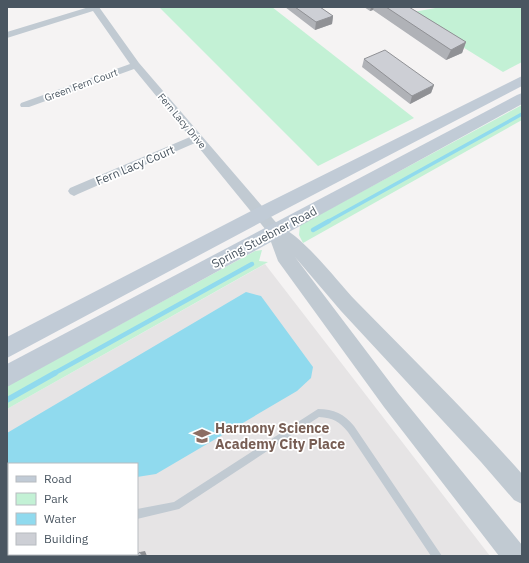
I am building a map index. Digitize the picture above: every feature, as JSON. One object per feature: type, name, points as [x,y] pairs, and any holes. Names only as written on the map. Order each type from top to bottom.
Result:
[{"type":"main road","name":"Spring Stuebner Road","points":[[7,348],[261,214],[522,80]]},
{"type":"main road","name":"Spring Stuebner Road","points":[[7,376],[522,98]]},
{"type":"main road","points":[[476,104],[492,115]]},
{"type":"main road","points":[[47,328],[56,349]]},
{"type":"street","points":[[7,35],[95,8]]},
{"type":"street","name":"Fern Lacy Drive","points":[[95,8],[136,66],[275,231]]},
{"type":"street","name":"Green Fern Court","points":[[25,105],[136,66]]},
{"type":"street","name":"Fern Lacy Court","points":[[74,191],[197,138]]},
{"type":"street","points":[[275,231],[300,251],[348,305],[489,454],[522,492]]},
{"type":"street","points":[[275,231],[284,256],[392,400],[515,556],[522,548]]},
{"type":"lane","points":[[138,514],[176,506],[318,412],[331,413],[343,420],[351,429],[437,556]]},
{"type":"shaded area","name":"Harmony Science Academy City Place","points":[[265,264],[490,556],[7,556],[7,409]]},
{"type":"green space","points":[[159,7],[272,7],[414,118],[318,166]]},
{"type":"green space","points":[[441,7],[522,7],[522,62],[503,72],[408,13]]},
{"type":"green space","points":[[522,105],[522,120],[303,243],[299,235],[300,225]]},
{"type":"green space","points":[[262,250],[259,261],[268,262],[7,409],[7,386],[255,251]]},
{"type":"water","points":[[246,292],[261,296],[313,367],[311,378],[297,391],[156,474],[138,477],[138,463],[8,463],[7,542],[7,433]]},
{"type":"building","points":[[295,7],[320,7],[333,16],[316,22]]},
{"type":"building","points":[[386,7],[409,7],[466,42],[451,50]]},
{"type":"building","points":[[385,50],[434,85],[412,96],[364,59]]},
{"type":"building","points":[[140,552],[142,556],[135,556]]},
{"type":"building","points":[[108,555],[122,555],[122,556],[107,556]]},
{"type":"waterway","points":[[327,222],[522,114]]},
{"type":"waterway","points":[[313,230],[329,221]]},
{"type":"waterway","points":[[53,374],[252,264]]},
{"type":"waterway","points":[[7,400],[55,373]]},
{"type":"place","name":"Harmony Science Academy City Place","points":[[202,436]]}]
